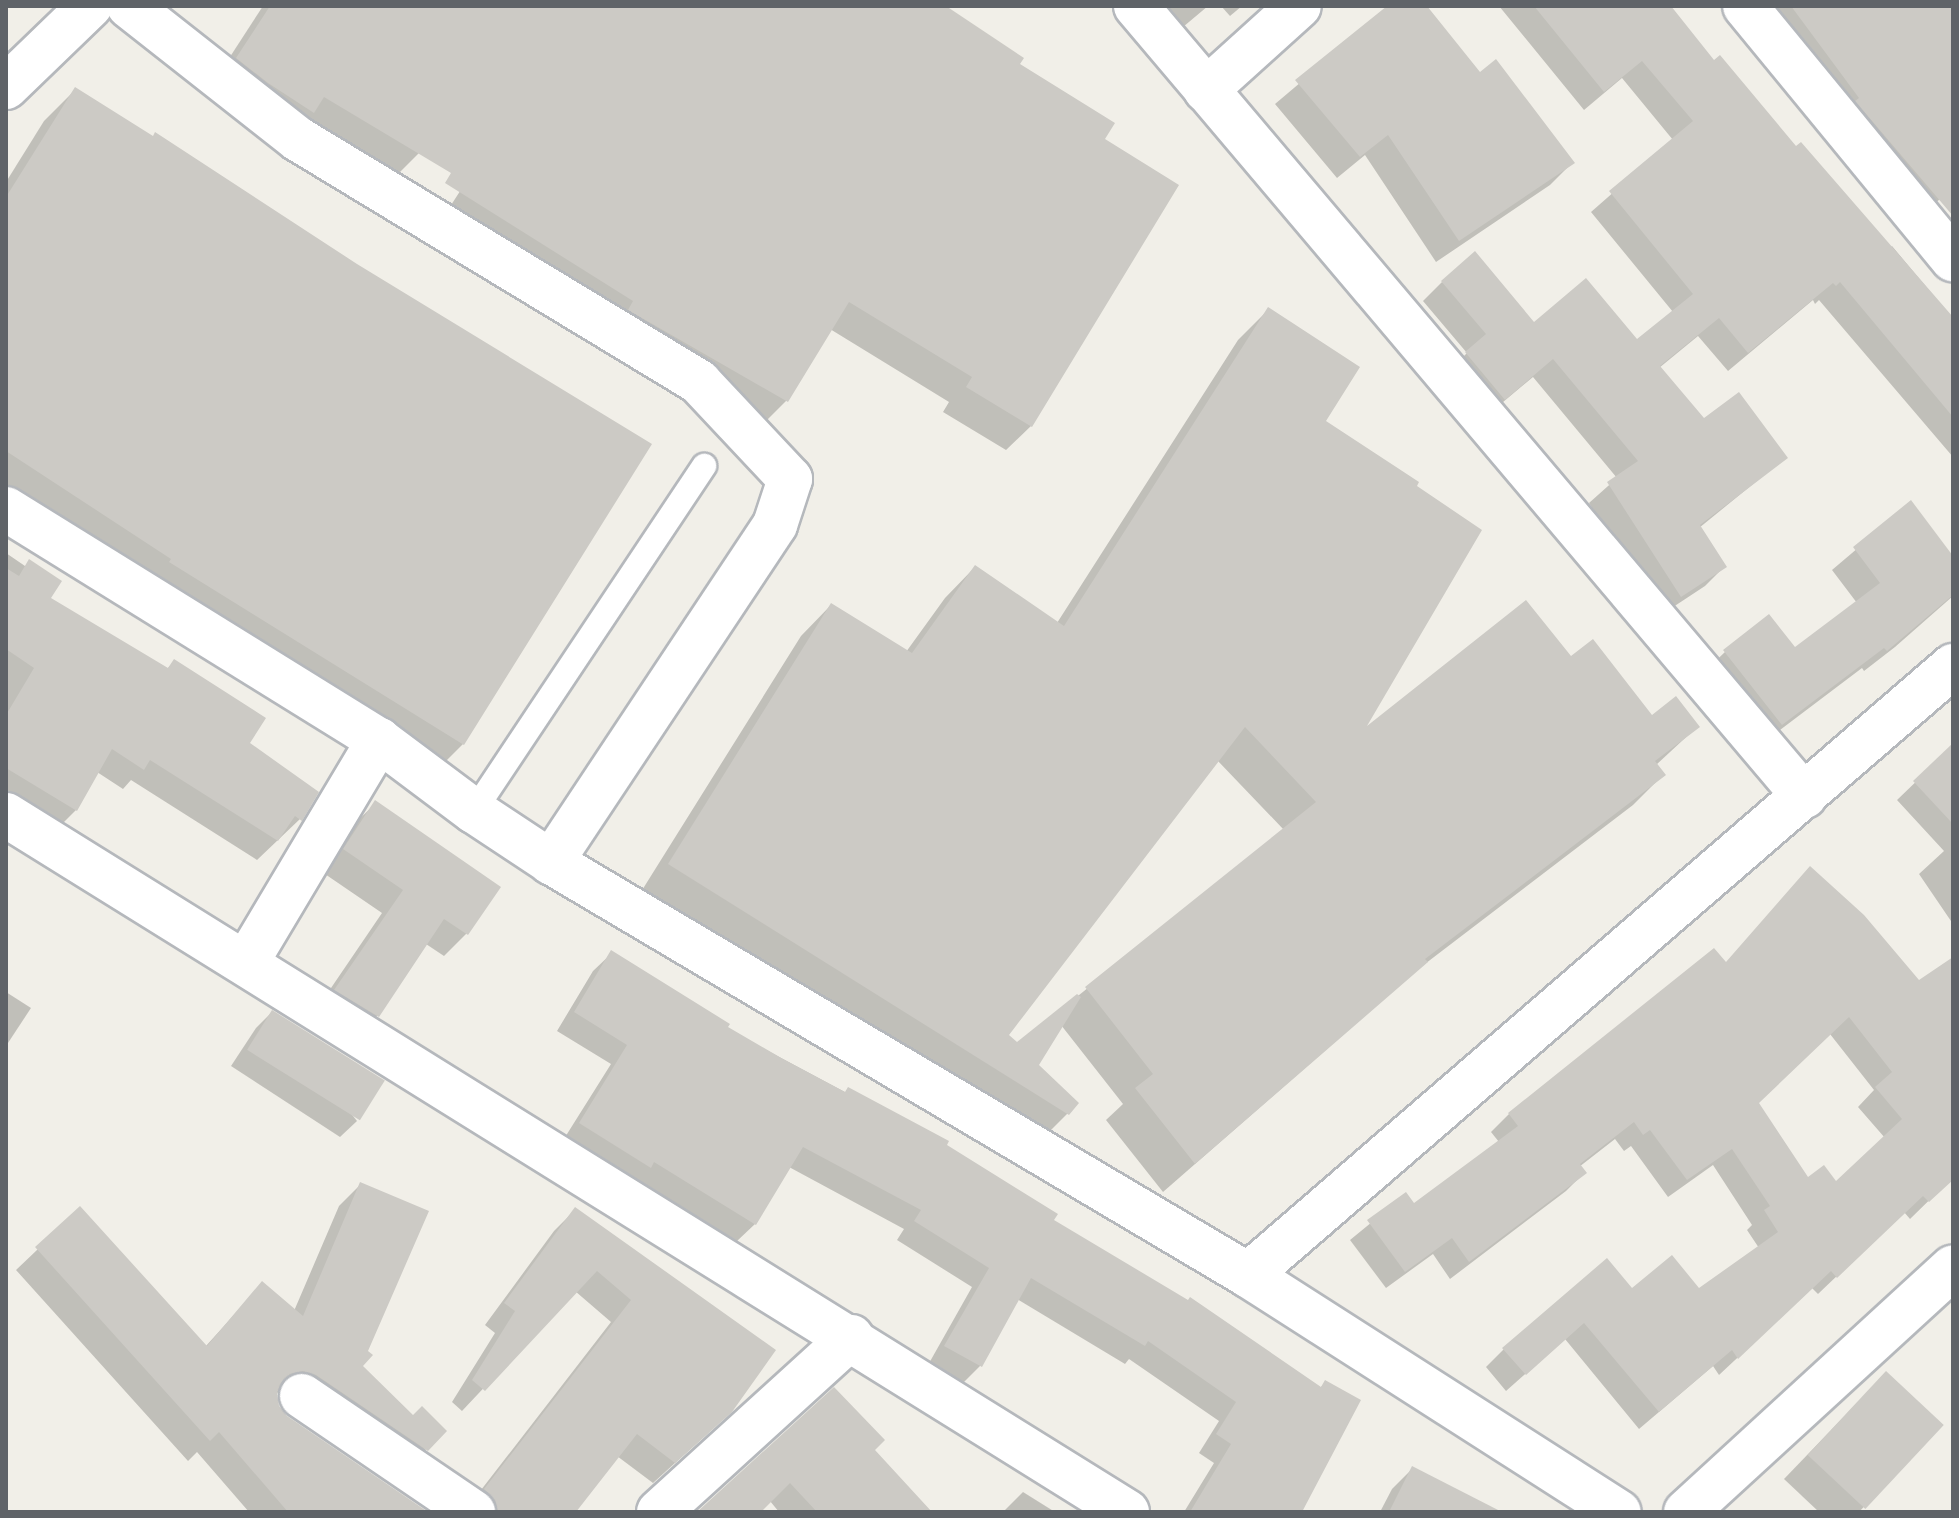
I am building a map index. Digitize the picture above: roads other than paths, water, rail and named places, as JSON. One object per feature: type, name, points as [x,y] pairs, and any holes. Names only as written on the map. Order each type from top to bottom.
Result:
[{"type":"street","points":[[6,87],[90,6]]},
{"type":"street","points":[[129,6],[298,139],[699,382],[790,479],[775,525],[551,862]]},
{"type":"street","points":[[1136,6],[1804,796]]},
{"type":"street","points":[[1206,90],[1299,6]]},
{"type":"street","points":[[1745,6],[1953,259]]},
{"type":"street","points":[[6,509],[379,740],[474,811],[551,862],[1248,1275],[1619,1512]]},
{"type":"street","points":[[1248,1275],[1953,666]]},
{"type":"street","points":[[246,963],[379,740]]},
{"type":"street","points":[[6,815],[851,1337],[1127,1512]]},
{"type":"street","points":[[1686,1512],[1953,1267]]},
{"type":"street","points":[[659,1512],[851,1337]]},
{"type":"street","points":[[302,1396],[473,1512]]},
{"type":"lane","points":[[474,811],[704,466]]}]
